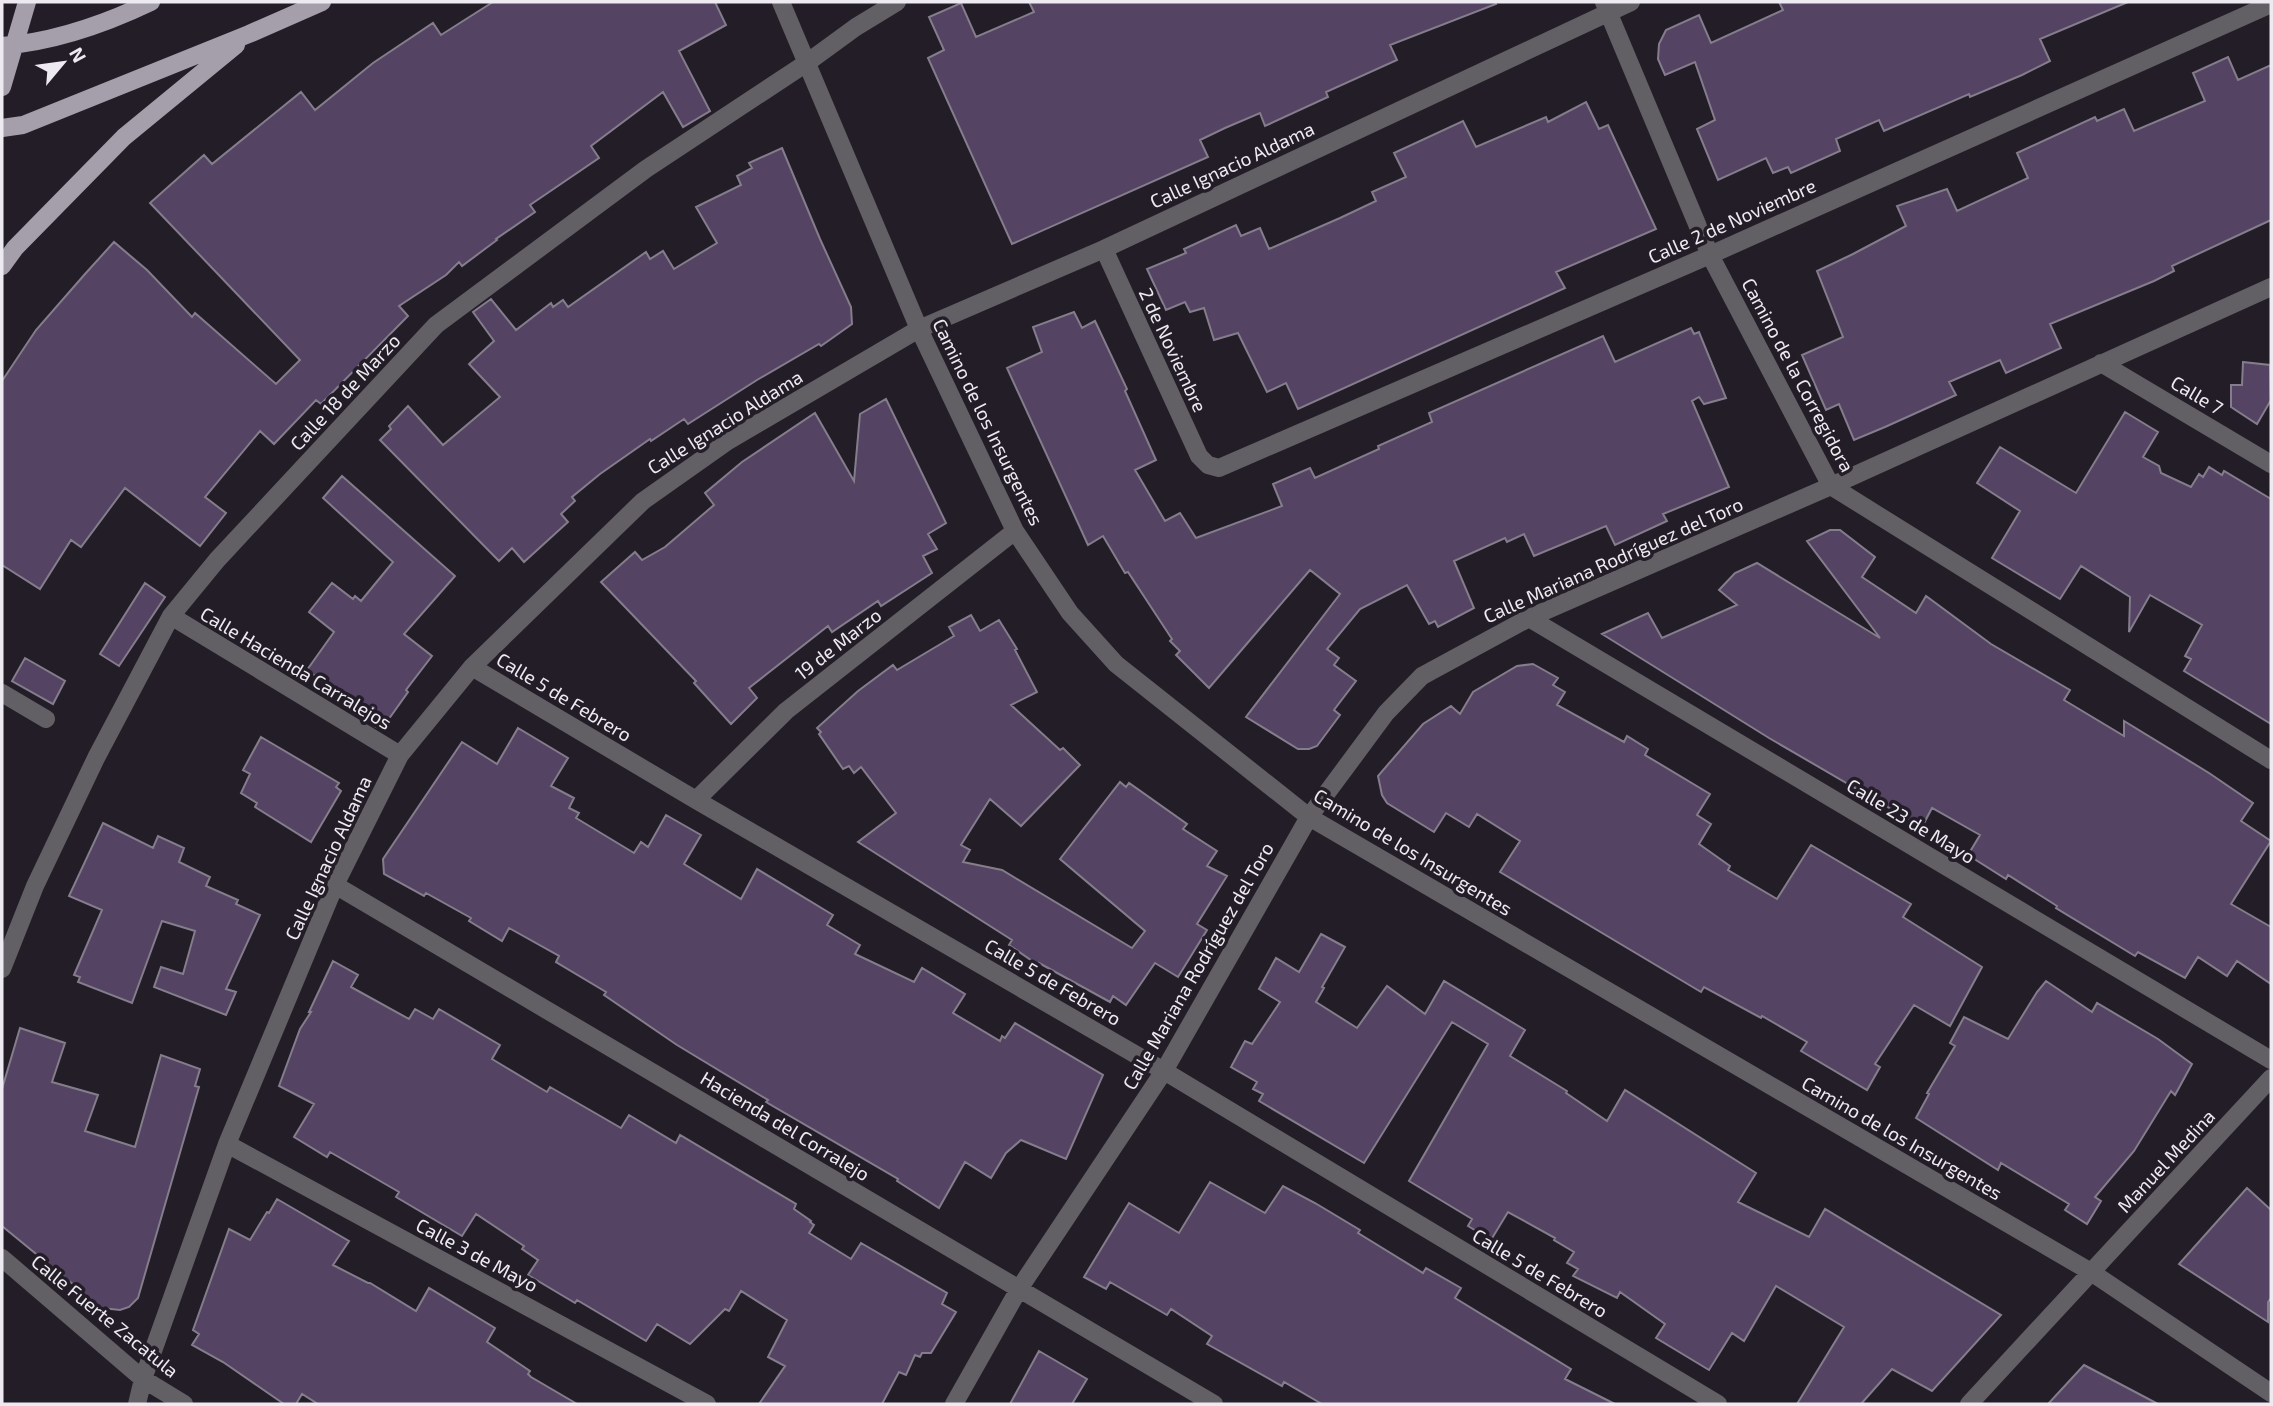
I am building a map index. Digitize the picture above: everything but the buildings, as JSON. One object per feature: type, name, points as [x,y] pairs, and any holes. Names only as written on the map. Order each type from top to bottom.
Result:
[{"type":"main road","points":[[2,87],[8,45],[27,2]]},
{"type":"main road","points":[[8,45],[61,36],[124,15],[151,2]]},
{"type":"main road","points":[[2,128],[23,125],[322,2]]},
{"type":"main road","points":[[2,266],[15,248],[124,137],[249,34]]},
{"type":"street","name":"Camino de los Insurgentes","points":[[782,2],[919,329],[1015,531],[1070,613],[1116,664],[1309,817],[2091,1272],[2271,1393]]},
{"type":"street","name":"Calle 18 de Marzo","points":[[2,970],[35,886],[96,758],[171,616],[217,560],[436,325],[646,169],[897,2]]},
{"type":"street","name":"Calle Ignacio Aldama","points":[[137,1404],[143,1379],[227,1144],[335,885],[400,755],[472,667],[643,500],[728,441],[919,329],[1104,249],[1606,7],[1631,2]]},
{"type":"street","name":"Calle 2 de Noviembre","points":[[1208,465],[1219,468],[1710,255],[2271,4]]},
{"type":"street","name":"Camino de la Corregidora","points":[[1606,7],[1710,255],[1831,486],[2271,760]]},
{"type":"street","name":"2 de Noviembre","points":[[1104,249],[1199,456],[1208,465]]},
{"type":"street","name":"Calle Mariana Rodríguez del Toro","points":[[954,1404],[1019,1289],[1164,1071],[1309,817],[1386,713],[1422,676],[1529,618],[1831,486],[2271,287]]},
{"type":"street","name":"Calle 7","points":[[2101,363],[2271,464]]},
{"type":"street","name":"19 de Marzo","points":[[696,800],[786,711],[1015,531]]},
{"type":"street","name":"Calle Hacienda Carralejos","points":[[171,616],[400,755]]},
{"type":"street","name":"Calle 23 de Mayo","points":[[1529,618],[2271,1060]]},
{"type":"street","name":"Calle 5 de Febrero","points":[[472,667],[1164,1071],[1718,1404]]},
{"type":"street","points":[[2,693],[46,719]]},
{"type":"street","name":"Hacienda del Corralejo","points":[[335,885],[1214,1404]]},
{"type":"street","name":"Manuel Medina","points":[[1969,1404],[2271,1078]]},
{"type":"street","name":"Calle 3 de Mayo","points":[[227,1144],[707,1404]]},
{"type":"street","name":"Calle Fuerte Zacatula","points":[[2,1258],[143,1379],[184,1404]]}]
